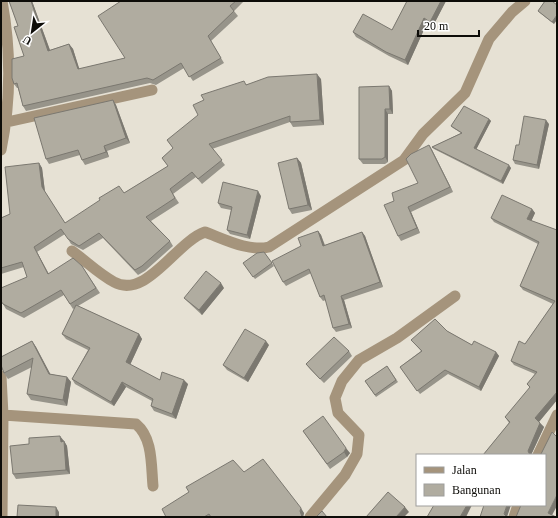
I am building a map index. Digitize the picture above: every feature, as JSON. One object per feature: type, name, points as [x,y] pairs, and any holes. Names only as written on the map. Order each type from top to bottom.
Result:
[{"type":"street","points":[[1,150],[7,122],[8,36],[2,1]]},
{"type":"street","points":[[72,251],[114,282],[127,286],[137,284],[148,278],[191,239],[205,232],[252,248],[261,249],[269,246],[404,160],[423,134],[465,93],[489,39],[512,12],[525,1]]},
{"type":"street","points":[[7,122],[152,90]]},
{"type":"street","points":[[310,517],[344,475],[356,454],[359,435],[338,413],[335,398],[342,381],[359,360],[397,338],[455,296]]},
{"type":"street","points":[[1,376],[3,414],[2,517]]},
{"type":"street","points":[[3,414],[136,424],[144,430],[148,438],[153,486]]},
{"type":"street","points":[[538,454],[557,415]]},
{"type":"street","points":[[514,517],[518,506]]},
{"type":"building","points":[[9,1],[31,1],[48,51],[69,44],[78,69],[125,58],[98,16],[121,1],[236,1],[230,6],[234,11],[208,36],[221,58],[189,77],[181,63],[153,80],[147,78],[23,106],[17,83],[14,84],[12,78],[12,59],[24,56],[14,27],[18,26]]},
{"type":"building","points":[[407,1],[441,1],[430,22],[424,18],[405,60],[386,52],[353,32],[363,14],[392,30]]},
{"type":"building","points":[[545,1],[552,1],[557,5],[557,15],[552,22],[538,11]]},
{"type":"building","points":[[317,74],[320,120],[290,122],[290,116],[209,144],[222,160],[198,179],[192,172],[170,189],[175,198],[146,217],[170,241],[142,266],[135,270],[99,233],[79,246],[68,239],[61,229],[34,247],[48,274],[73,258],[82,266],[96,288],[70,304],[61,290],[21,313],[3,304],[1,301],[1,288],[27,277],[22,262],[1,268],[1,218],[10,214],[5,167],[39,163],[42,187],[65,223],[100,200],[99,198],[119,186],[124,193],[168,166],[162,158],[173,148],[167,140],[198,115],[193,105],[204,100],[201,95],[244,81],[246,85],[268,77]]},
{"type":"building","points":[[389,86],[390,109],[385,109],[385,157],[382,159],[359,159],[359,87]]},
{"type":"building","points":[[113,100],[126,138],[104,146],[106,152],[82,160],[78,150],[46,159],[34,118]]},
{"type":"building","points":[[464,106],[489,119],[474,148],[509,165],[501,181],[432,147],[462,133],[451,126]]},
{"type":"building","points":[[524,116],[546,120],[537,165],[513,160],[516,145],[519,145]]},
{"type":"building","points":[[429,145],[450,187],[408,207],[417,228],[398,236],[384,205],[394,201],[392,193],[418,183],[406,159],[411,154]]},
{"type":"building","points":[[297,158],[308,205],[289,209],[278,163]]},
{"type":"building","points":[[223,182],[258,191],[247,235],[227,230],[232,207],[218,203]]},
{"type":"building","points":[[502,195],[532,209],[527,219],[557,230],[557,392],[535,418],[540,423],[528,451],[530,454],[484,454],[510,422],[505,417],[530,387],[527,384],[537,372],[511,361],[519,341],[525,344],[555,301],[520,286],[539,242],[491,218]]},
{"type":"building","points":[[318,231],[323,246],[362,232],[380,282],[341,296],[349,324],[333,328],[324,295],[320,297],[309,269],[283,282],[272,261],[301,246],[298,238]]},
{"type":"building","points":[[264,252],[272,263],[253,277],[243,263],[257,253]]},
{"type":"building","points":[[206,271],[221,283],[199,310],[184,298]]},
{"type":"building","points":[[76,305],[139,334],[126,362],[160,380],[162,372],[184,380],[172,414],[151,406],[153,399],[122,382],[111,402],[72,379],[90,348],[62,334]]},
{"type":"building","points":[[435,319],[447,331],[472,345],[474,341],[496,352],[479,387],[445,370],[417,391],[400,367],[422,351],[411,340]]},
{"type":"building","points":[[245,329],[266,341],[244,378],[223,365]]},
{"type":"building","points":[[334,337],[349,351],[320,379],[306,364]]},
{"type":"building","points":[[32,341],[49,374],[67,377],[63,400],[27,394],[33,358],[4,373],[1,365],[1,357]]},
{"type":"building","points":[[387,366],[396,380],[375,395],[365,381]]},
{"type":"building","points":[[323,416],[346,448],[344,452],[327,464],[303,431]]},
{"type":"building","points":[[552,432],[557,437],[557,495],[548,513],[556,517],[516,517],[521,506],[546,506],[546,454],[541,454]]},
{"type":"building","points":[[60,436],[61,442],[64,441],[66,470],[13,474],[10,446],[29,444],[29,438]]},
{"type":"building","points":[[263,459],[301,508],[300,511],[302,517],[211,517],[209,514],[204,517],[166,517],[162,509],[189,492],[186,487],[233,460],[244,472]]},
{"type":"building","points":[[388,492],[405,507],[396,517],[366,517]]},
{"type":"building","points":[[18,505],[56,507],[56,517],[17,517]]},
{"type":"building","points":[[433,506],[466,506],[460,517],[427,517]]},
{"type":"building","points":[[484,506],[507,506],[504,514],[507,517],[480,517]]},
{"type":"building","points":[[322,511],[327,517],[316,517]]}]
